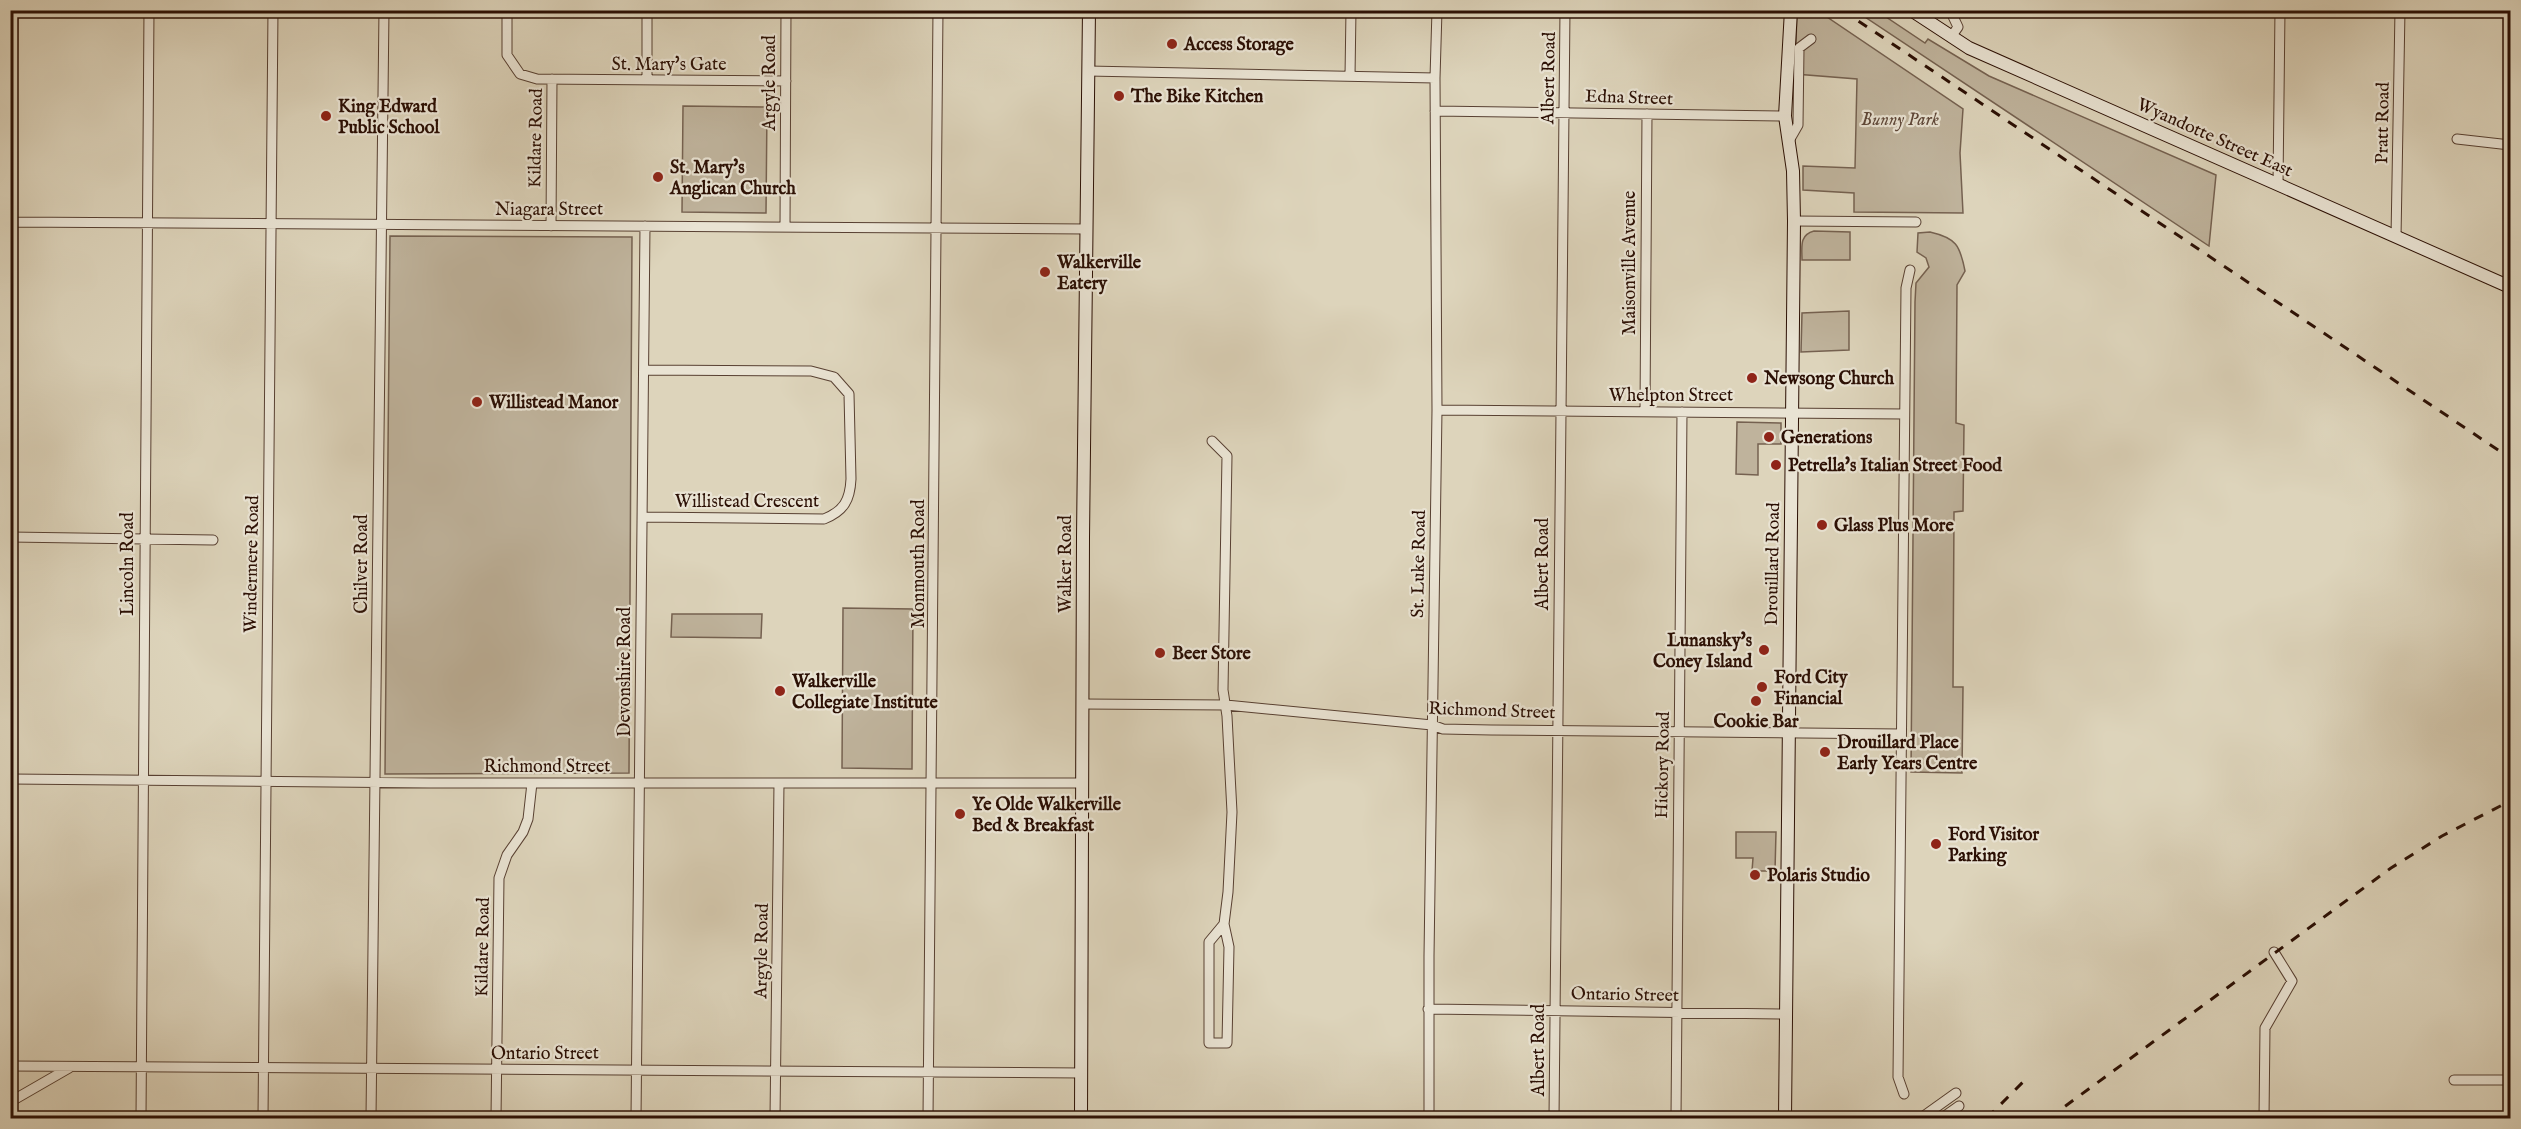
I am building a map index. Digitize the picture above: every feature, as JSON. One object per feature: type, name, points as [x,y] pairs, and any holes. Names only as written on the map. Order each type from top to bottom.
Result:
[{"type":"main road","name":"Walker Road","points":[[1081,1119],[1089,10]]},
{"type":"main road","name":"Drouillard Road","points":[[1785,1119],[1794,221],[1790,139],[1785,116],[1791,10]]},
{"type":"main road","name":"Wyandotte Street East","points":[[1911,10],[1969,48],[2511,287]]},
{"type":"street","points":[[10,330],[13,10]]},
{"type":"street","name":"Lincoln Road","points":[[141,1119],[149,10]]},
{"type":"street","name":"Windermere Road","points":[[263,1119],[273,10]]},
{"type":"street","name":"Chilver Road","points":[[371,1119],[384,10]]},
{"type":"street","name":"Kildare Road","points":[[507,10],[507,55],[513,66],[520,74],[552,80],[551,226]]},
{"type":"street","points":[[647,10],[647,80]]},
{"type":"street","name":"Argyle Road","points":[[785,227],[786,10]]},
{"type":"street","name":"Monmouth Road","points":[[928,1119],[938,10]]},
{"type":"street","points":[[1350,76],[1351,10]]},
{"type":"street","name":"St. Luke Road","points":[[1429,1119],[1428,1009],[1437,410],[1435,78],[1437,10]]},
{"type":"street","name":"Albert Road","points":[[1554,1119],[1565,10]]},
{"type":"street","points":[[1950,10],[1958,27],[1952,38]]},
{"type":"street","points":[[2278,184],[2280,10]]},
{"type":"street","name":"Pratt Road","points":[[2396,237],[2400,10]]},
{"type":"street","points":[[1790,139],[1798,125],[1799,48],[1811,39]]},
{"type":"street","points":[[1088,72],[1435,78]]},
{"type":"street","name":"St. Mary's Gate","points":[[552,80],[786,81]]},
{"type":"street","name":"Edna Street","points":[[1435,111],[1564,111],[1785,116]]},
{"type":"street","name":"Maisonville Avenue","points":[[1645,411],[1647,114]]},
{"type":"street","points":[[2457,139],[2511,145]]},
{"type":"street","points":[[1794,221],[1916,222]]},
{"type":"street","name":"Niagara Street","points":[[11,222],[936,227],[1087,230]]},
{"type":"street","name":"Devonshire Road","points":[[636,1119],[645,226]]},
{"type":"street","points":[[1904,1094],[1898,1077],[1904,414],[1906,288],[1910,270]]},
{"type":"street","name":"Willistead Crescent","points":[[642,517],[824,519],[836,514],[845,506],[850,493],[851,479],[849,394],[834,377],[811,371],[644,370]]},
{"type":"street","name":"Whelpton Street","points":[[1437,410],[1904,414]]},
{"type":"street","name":"Hickory Road","points":[[1676,1119],[1682,412]]},
{"type":"street","points":[[1212,441],[1227,456],[1222,690],[1226,705],[1232,812],[1224,924],[1229,947],[1227,1043],[1209,1043],[1209,942],[1224,924]]},
{"type":"street","points":[[10,537],[213,540]]},
{"type":"street","name":"Richmond Street","points":[[1083,704],[1226,705],[1432,725],[1443,729],[1901,734]]},
{"type":"street","name":"Richmond Street","points":[[10,779],[532,783],[1083,783]]},
{"type":"street","name":"Kildare Road","points":[[496,1119],[499,878],[507,855],[524,832],[528,819],[532,783]]},
{"type":"street","name":"Argyle Road","points":[[776,1119],[779,783]]},
{"type":"street","points":[[2264,1119],[2265,1028],[2292,981],[2274,952]]},
{"type":"street","name":"Ontario Street","points":[[1428,1009],[1785,1014]]},
{"type":"street","name":"Ontario Street","points":[[10,1066],[1082,1073]]},
{"type":"street","points":[[14,1100],[71,1066]]},
{"type":"street","points":[[2454,1080],[2511,1080]]},
{"type":"street","points":[[1921,1119],[1956,1093]]},
{"type":"street","points":[[1942,1119],[1959,1106]]},
{"type":"green space","name":"Bunny Park","points":[[1797,11],[1818,11],[1963,109],[1960,153],[1963,213],[1854,212],[1854,193],[1803,190],[1803,166],[1855,168],[1857,79],[1795,74]]},
{"type":"green space","points":[[1856,11],[1877,11],[1925,43],[1928,39],[1989,76],[2216,175],[2209,246]]},
{"type":"green space","points":[[683,106],[767,107],[766,213],[682,212]]},
{"type":"green space","points":[[1814,231],[1850,232],[1850,260],[1802,260],[1804,239],[1806,235]]},
{"type":"green space","points":[[1930,232],[1946,237],[1955,244],[1959,249],[1965,271],[1957,285],[1956,423],[1964,425],[1963,511],[1954,512],[1953,687],[1963,687],[1962,773],[1911,772],[1915,302],[1916,283],[1929,267],[1926,258],[1917,252],[1918,233]]},
{"type":"green space","points":[[390,236],[632,237],[629,773],[385,774]]},
{"type":"green space","points":[[1849,311],[1849,350],[1801,352],[1802,313]]},
{"type":"green space","points":[[1737,422],[1781,423],[1781,444],[1758,444],[1758,475],[1736,474]]},
{"type":"green space","points":[[843,608],[913,609],[912,769],[842,768]]},
{"type":"green space","points":[[672,614],[762,614],[761,638],[671,637]]},
{"type":"green space","points":[[1736,832],[1776,832],[1775,871],[1752,871],[1753,858],[1736,858]]},
{"type":"railway","points":[[1842,10],[2510,458]]},
{"type":"railway","points":[[2049,1118],[2391,868],[2442,836],[2510,801]]},
{"type":"railway","points":[[1987,1118],[2023,1082]]},
{"type":"place","name":"Access Storage","points":[[1172,44]]},
{"type":"place","name":"The Bike Kitchen","points":[[1119,96]]},
{"type":"place","name":"King Edward Public School","points":[[326,116]]},
{"type":"place","name":"St. Mary's Anglican Church","points":[[658,177]]},
{"type":"place","name":"Walkerville Eatery","points":[[1045,272]]},
{"type":"place","name":"Newsong Church","points":[[1752,378]]},
{"type":"place","name":"Willistead Manor","points":[[477,402]]},
{"type":"place","name":"Generations","points":[[1769,437]]},
{"type":"place","name":"Petrella's Italian Street Food","points":[[1776,465]]},
{"type":"place","name":"Glass Plus More","points":[[1822,525]]},
{"type":"place","name":"Lunansky's Coney Island","points":[[1764,650]]},
{"type":"place","name":"Beer Store","points":[[1160,653]]},
{"type":"place","name":"Ford City Financial","points":[[1762,687]]},
{"type":"place","name":"Walkerville Collegiate Institute","points":[[780,691]]},
{"type":"place","name":"Cookie Bar","points":[[1756,701]]},
{"type":"place","name":"Drouillard Place Early Years Centre","points":[[1825,752]]},
{"type":"place","name":"Ye Olde Walkerville Bed & Breakfast","points":[[960,814]]},
{"type":"place","name":"Ford Visitor Parking","points":[[1936,844]]},
{"type":"place","name":"Polaris Studio","points":[[1755,875]]}]
